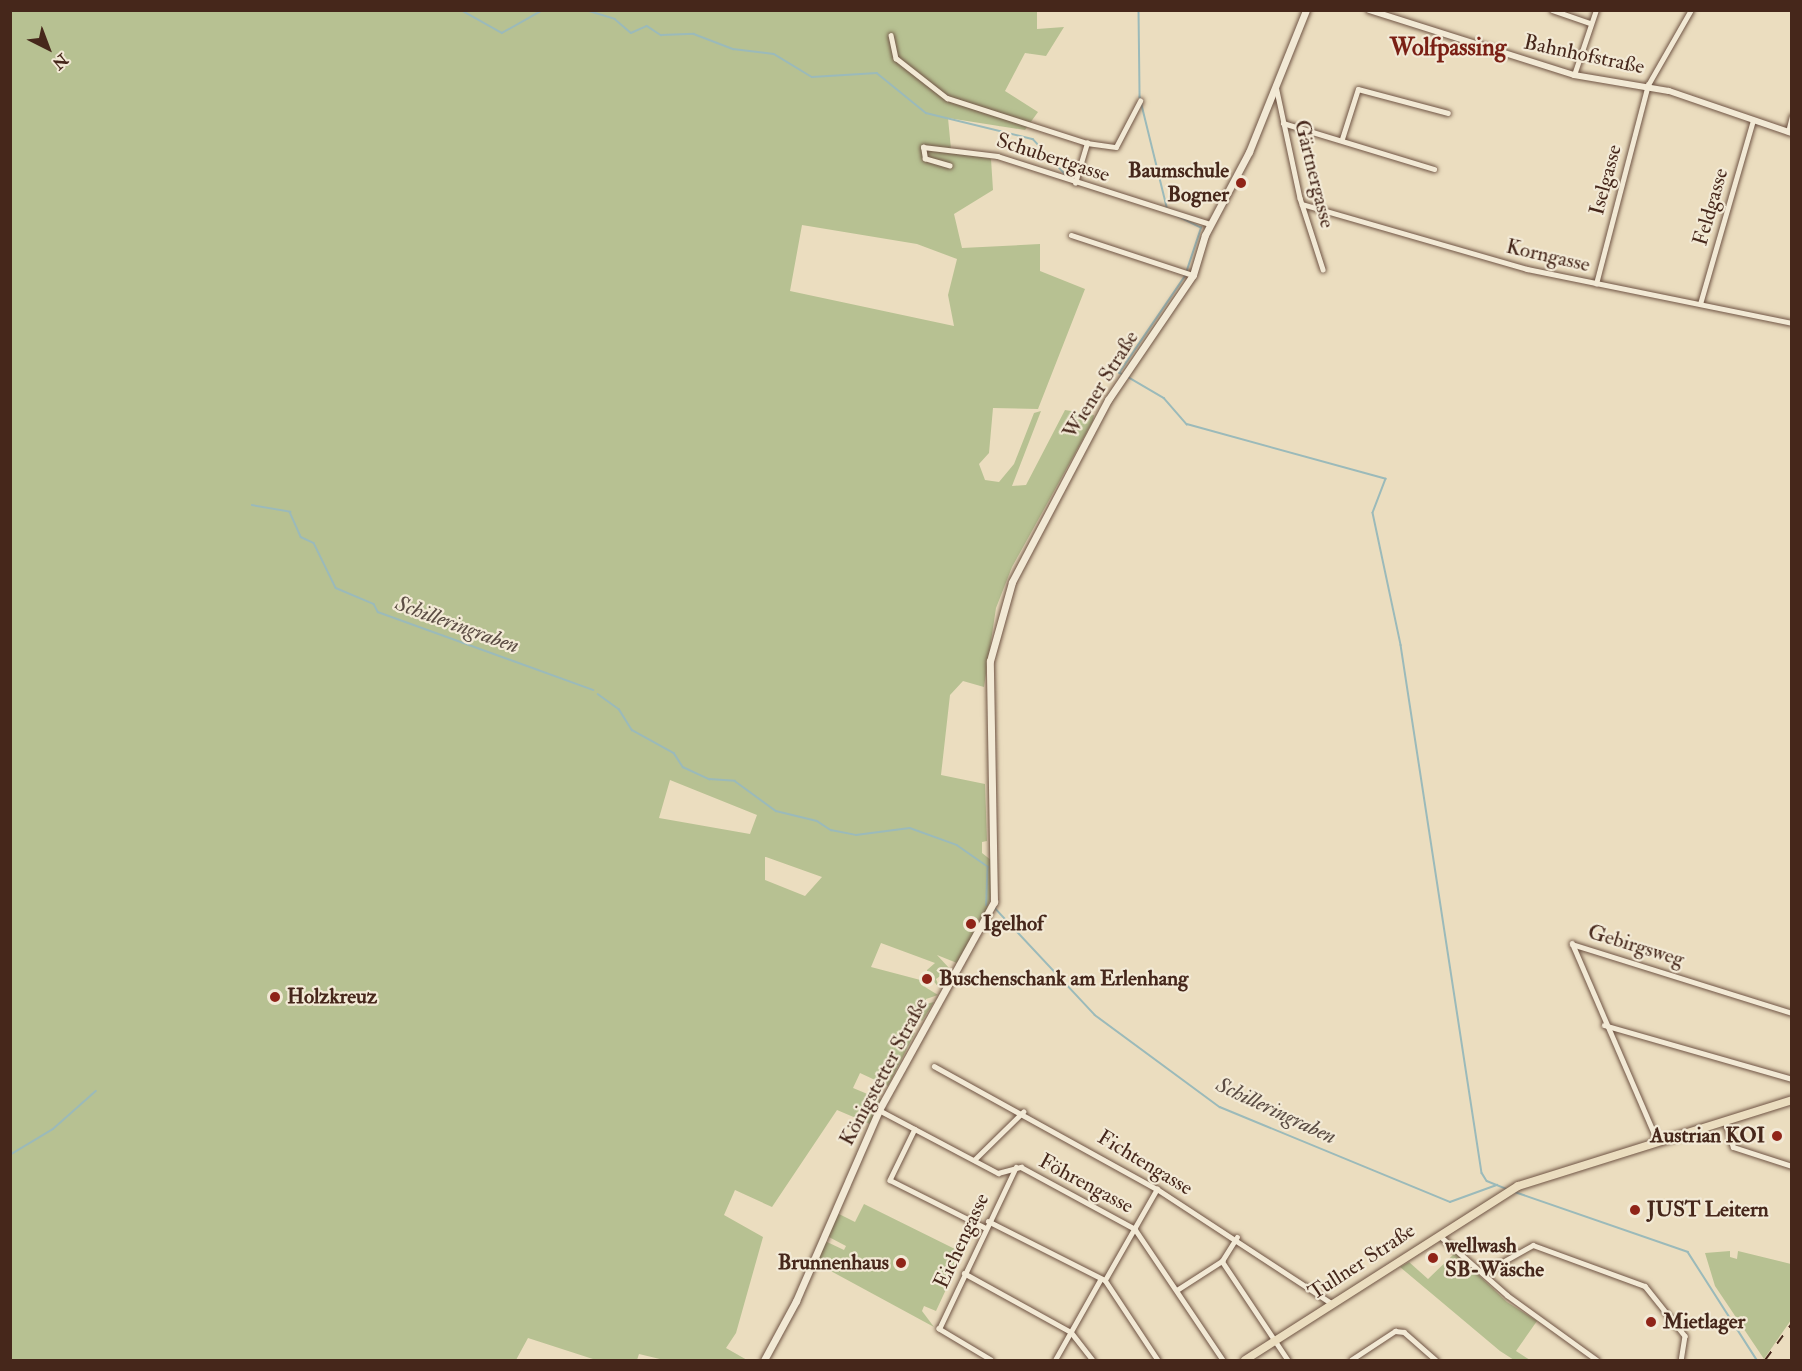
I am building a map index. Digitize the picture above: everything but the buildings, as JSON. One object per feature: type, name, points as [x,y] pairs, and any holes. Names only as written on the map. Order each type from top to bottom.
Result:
[{"type":"main road","name":"Wiener Straße","points":[[990,793],[990,661],[998,624],[1014,576],[1124,376],[1188,274],[1210,224],[1249,152],[1306,10]]},
{"type":"main road","name":"Königstetter Straße","points":[[764,1360],[796,1301],[879,1110],[990,915],[996,874],[990,793]]},
{"type":"main road","points":[[1725,1120],[1791,1100]]},
{"type":"main road","name":"Tullner Straße","points":[[1245,1360],[1437,1233],[1518,1186],[1725,1120]]},
{"type":"street","name":"Bahnhofstraße","points":[[1369,10],[1574,75],[1648,85],[1790,133]]},
{"type":"street","points":[[1552,10],[1590,23]]},
{"type":"street","points":[[1574,75],[1596,10]]},
{"type":"street","name":"Iselgasse","points":[[1596,284],[1648,85],[1691,10]]},
{"type":"street","points":[[891,35],[896,58],[947,98],[1087,143],[1116,147],[1140,101]]},
{"type":"street","name":"Gärtnergasse","points":[[1275,85],[1302,204],[1323,269]]},
{"type":"street","points":[[1341,140],[1358,89],[1448,113]]},
{"type":"street","points":[[1790,133],[1791,116]]},
{"type":"street","name":"Feldgasse","points":[[1700,304],[1753,120]]},
{"type":"street","points":[[1283,123],[1434,169]]},
{"type":"street","points":[[1076,181],[1087,143]]},
{"type":"street","name":"Schubertgasse","points":[[950,166],[925,159],[923,147],[997,156],[1210,224]]},
{"type":"street","name":"Korngasse","points":[[1302,204],[1445,248],[1596,284],[1791,323]]},
{"type":"street","points":[[1071,235],[1188,274]]},
{"type":"street","name":"Gebirgsweg","points":[[1657,1141],[1640,1092],[1604,1025],[1572,944],[1791,1013]]},
{"type":"street","points":[[1604,1025],[1791,1080]]},
{"type":"street","name":"Fichtengasse","points":[[934,1066],[1023,1112],[1157,1189],[1236,1237],[1331,1303]]},
{"type":"street","name":"Föhrengasse","points":[[879,1110],[998,1173],[1016,1167],[1135,1229],[1222,1360]]},
{"type":"street","points":[[974,1160],[1023,1112]]},
{"type":"street","points":[[1725,1120],[1732,1147],[1791,1166]]},
{"type":"street","points":[[915,1129],[890,1180],[984,1227]]},
{"type":"street","name":"Eichengasse","points":[[992,1360],[939,1329],[984,1227],[1016,1167]]},
{"type":"street","points":[[1055,1360],[1157,1189]]},
{"type":"street","points":[[988,1221],[1103,1280],[1158,1360]]},
{"type":"street","points":[[1437,1233],[1483,1273],[1598,1360]]},
{"type":"street","points":[[1177,1290],[1222,1261],[1236,1237]]},
{"type":"street","points":[[1483,1273],[1533,1245],[1645,1286],[1685,1336],[1680,1360]]},
{"type":"street","points":[[1222,1261],[1288,1360]]},
{"type":"street","points":[[964,1274],[1071,1332],[1093,1360]]},
{"type":"street","points":[[1351,1360],[1395,1331],[1404,1332],[1436,1360]]},
{"type":"green space","points":[[1037,10],[1037,29],[1064,27],[1046,56],[1025,53],[1005,91],[1038,112],[1025,130],[948,118],[951,149],[991,159],[993,190],[954,214],[962,248],[1040,244],[1040,271],[1085,289],[1038,409],[993,408],[989,453],[979,464],[985,480],[999,482],[1014,464],[1034,413],[1041,411],[1012,486],[1026,485],[1065,410],[1094,415],[1093,421],[1012,567],[996,608],[984,687],[963,681],[950,695],[941,775],[985,784],[987,841],[982,842],[982,853],[991,860],[991,896],[986,912],[957,963],[937,955],[950,969],[936,979],[940,989],[932,979],[925,987],[938,995],[926,999],[926,1004],[934,1002],[922,1021],[916,1017],[908,1028],[915,1033],[888,1086],[860,1073],[853,1088],[882,1100],[870,1124],[837,1110],[772,1207],[735,1190],[724,1215],[763,1237],[736,1333],[726,1348],[747,1360],[664,1360],[639,1354],[637,1360],[596,1360],[528,1338],[516,1360],[11,1360],[11,11]],"holes":[[[802,225],[917,244],[957,259],[948,295],[954,326],[790,291]],[[670,780],[757,815],[750,834],[659,818]],[[765,857],[822,877],[805,896],[765,880]],[[881,943],[935,963],[927,970],[928,982],[871,967]]]},
{"type":"green space","points":[[864,1204],[963,1253],[936,1311],[924,1306],[922,1311],[934,1327],[816,1263],[825,1241],[844,1250],[846,1246],[827,1236],[837,1213],[855,1222]]},
{"type":"green space","points":[[1730,1251],[1730,1257],[1737,1259],[1738,1251],[1791,1264],[1791,1320],[1764,1359],[1715,1286],[1705,1253]]},
{"type":"green space","points":[[1455,1253],[1507,1302],[1537,1321],[1516,1351],[1530,1360],[1514,1360],[1500,1351],[1400,1267],[1409,1262],[1428,1279]]},
{"type":"waterway","points":[[461,10],[502,33],[543,10]]},
{"type":"waterway","points":[[586,10],[615,19],[631,33],[647,26],[661,35],[694,34],[733,49],[774,54],[812,77],[877,73],[926,113],[1033,139],[1067,176]]},
{"type":"waterway","points":[[1139,10],[1140,97],[1167,207]]},
{"type":"waterway","points":[[1123,375],[1119,373],[1185,276],[1201,228],[1168,212]]},
{"type":"waterway","points":[[1128,377],[1164,398],[1187,424],[1386,479],[1373,513],[1401,645],[1482,1173],[1487,1181],[1507,1189]]},
{"type":"waterway","name":"Schilleringraben","points":[[252,505],[290,512],[301,537],[314,543],[336,588],[374,604],[378,612],[593,690]]},
{"type":"waterway","name":"Schilleringraben","points":[[598,694],[619,709],[632,730],[674,753],[683,767],[709,779],[735,781],[776,811],[817,821],[831,830],[856,835],[910,828],[957,845],[988,867],[987,905]]},
{"type":"waterway","name":"Schilleringraben","points":[[995,908],[1095,1015],[1220,1107],[1450,1202],[1497,1185]]},
{"type":"waterway","points":[[10,1155],[53,1129],[96,1091]]},
{"type":"waterway","points":[[1515,1192],[1688,1252],[1757,1360]]},
{"type":"railway","points":[[1765,1360],[1792,1323]]},
{"type":"place","name":"Baumschule Bogner","points":[[1241,183]]},
{"type":"place","name":"Igelhof","points":[[971,924]]},
{"type":"place","name":"Buschenschank am Erlenhang","points":[[927,979]]},
{"type":"place","name":"Holzkreuz","points":[[275,997]]},
{"type":"place","name":"Austrian KOI","points":[[1777,1136]]},
{"type":"place","name":"JUST Leitern","points":[[1635,1210]]},
{"type":"place","name":"wellwash SB-Wäsche","points":[[1433,1258]]},
{"type":"place","name":"Brunnenhaus","points":[[901,1263]]},
{"type":"place","name":"Mietlager","points":[[1651,1322]]},
{"type":"district","name":"Wolfpassing","points":[[1448,48]]}]
